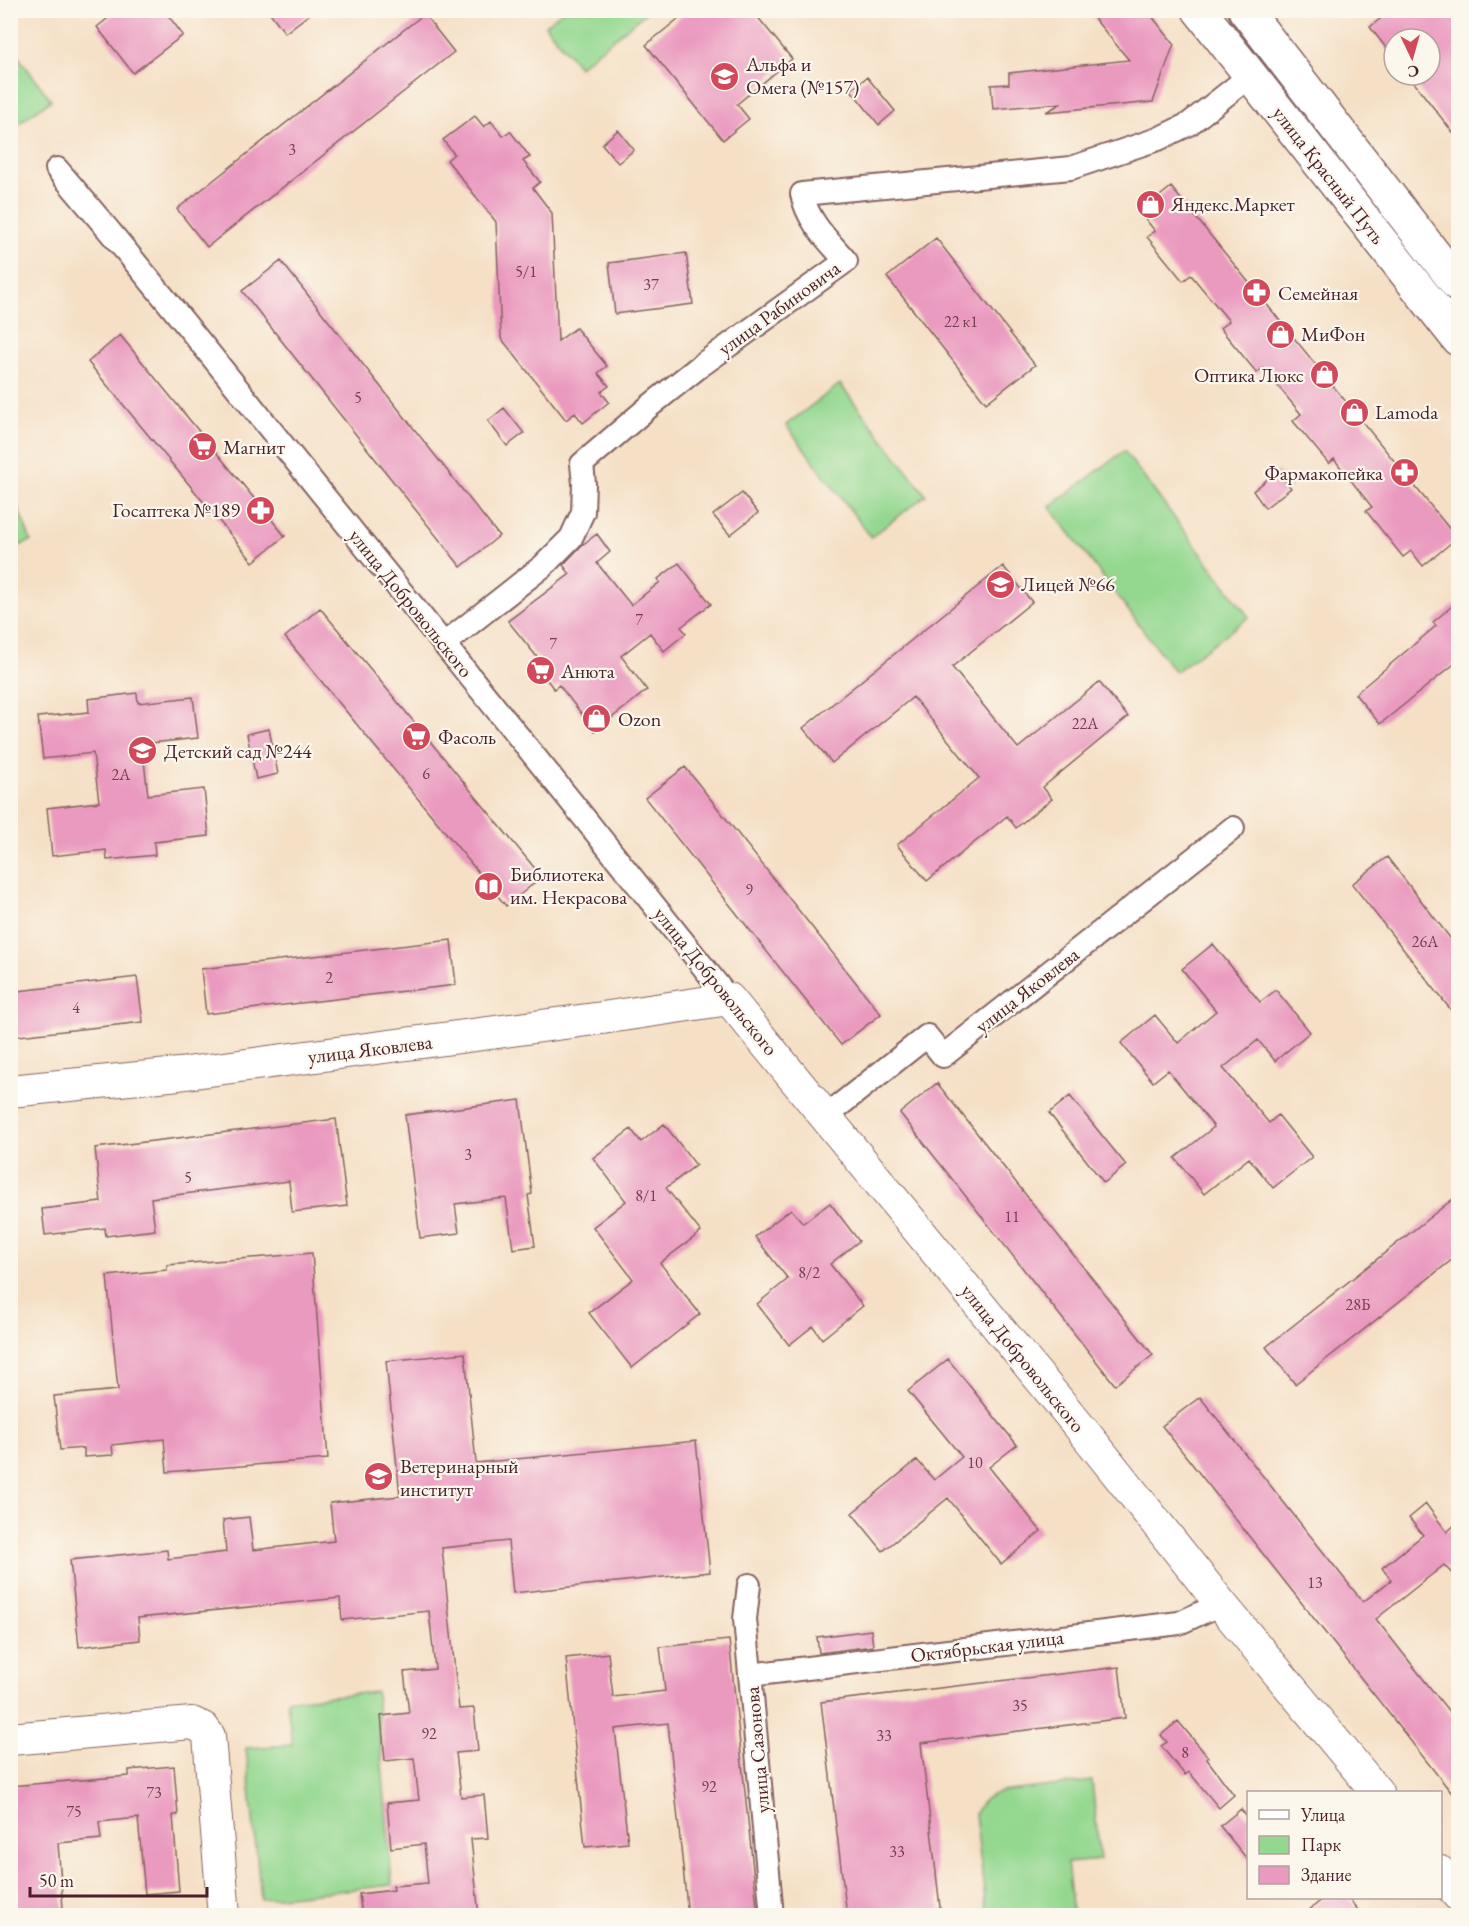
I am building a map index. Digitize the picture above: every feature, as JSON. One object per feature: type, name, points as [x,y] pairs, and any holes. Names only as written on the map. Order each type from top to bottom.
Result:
[{"type":"main road","name":"улица Красный Путь","points":[[1199,10],[1458,339]]},
{"type":"main road","name":"улица Красный Путь","points":[[1245,10],[1458,285]]},
{"type":"street","name":"улица Рабиновича","points":[[444,644],[543,566],[571,538],[583,512],[582,464],[692,373],[846,261],[811,220],[805,209],[802,194],[1071,168],[1158,139],[1189,123],[1251,75]]},
{"type":"street","name":"улица Добровольского","points":[[57,168],[164,296],[555,779],[729,999],[1221,1604],[1376,1791]]},
{"type":"street","name":"улица Яковлева","points":[[826,1116],[927,1036],[943,1056],[1233,828]]},
{"type":"street","name":"улица Яковлева","points":[[10,1091],[179,1074],[568,1023],[729,999]]},
{"type":"street","name":"улица Сазонова","points":[[748,1585],[745,1618],[772,1916]]},
{"type":"street","name":"Октябрьская улица","points":[[750,1675],[1179,1623],[1221,1604]]},
{"type":"street","points":[[10,1739],[192,1723],[203,1728],[209,1737],[224,1916]]},
{"type":"street","points":[[1442,1875],[1458,1895]]},
{"type":"green space","points":[[564,10],[648,11],[579,67],[545,25]]},
{"type":"green space","points":[[11,47],[51,100],[10,129]]},
{"type":"green space","points":[[840,384],[926,495],[871,537],[786,425]]},
{"type":"green space","points":[[1124,451],[1249,617],[1175,672],[1050,507]]},
{"type":"green space","points":[[13,495],[31,541],[11,549],[10,496]]},
{"type":"green space","points":[[376,1692],[392,1885],[261,1899],[246,1748],[292,1745],[287,1700]]},
{"type":"green space","points":[[1092,1781],[1100,1860],[1067,1863],[1073,1915],[987,1915],[975,1814],[982,1802],[1001,1792]]},
{"type":"building","points":[[118,10],[164,10],[183,35],[133,73],[97,27]]},
{"type":"building","points":[[268,10],[315,10],[285,33]]},
{"type":"building","name":"Альфа и Омега (№157)","points":[[689,10],[752,10],[792,59],[737,104],[749,119],[723,140],[646,45]]},
{"type":"building","points":[[1087,10],[1147,10],[1174,44],[1153,102],[1046,112],[1062,103],[993,109],[991,85],[1009,84],[1009,73],[1129,60]]},
{"type":"building","points":[[1391,10],[1458,10],[1458,139],[1417,87],[1442,87],[1442,27],[1382,27],[1382,42],[1370,27]]},
{"type":"building","points":[[424,14],[454,52],[207,247],[177,209]]},
{"type":"building","points":[[867,77],[895,111],[879,125],[851,90]]},
{"type":"building","points":[[475,116],[484,127],[491,121],[503,136],[510,131],[530,157],[523,161],[540,182],[533,188],[552,213],[558,341],[576,328],[607,366],[598,373],[609,386],[601,392],[609,402],[583,423],[575,413],[566,420],[501,338],[496,222],[447,160],[454,154],[443,140]]},
{"type":"building","points":[[618,130],[634,150],[618,163],[602,144]]},
{"type":"building","points":[[1171,187],[1457,538],[1423,566],[1411,551],[1403,557],[1366,511],[1372,507],[1334,459],[1329,464],[1293,421],[1301,414],[1263,368],[1257,373],[1220,328],[1229,321],[1191,275],[1183,281],[1147,237],[1155,231],[1140,212]]},
{"type":"building","points":[[936,238],[1035,365],[986,403],[887,277]]},
{"type":"building","points":[[686,253],[693,304],[615,314],[609,263]]},
{"type":"building","points":[[281,261],[499,536],[461,567],[242,291]]},
{"type":"building","points":[[120,335],[285,536],[253,562],[88,362]]},
{"type":"building","points":[[504,408],[524,433],[507,446],[488,421]]},
{"type":"building","points":[[1278,471],[1291,488],[1265,508],[1253,491]]},
{"type":"building","points":[[742,493],[758,513],[730,535],[713,515]]},
{"type":"building","points":[[597,534],[610,552],[597,563],[631,605],[679,563],[711,604],[681,627],[686,633],[664,651],[650,633],[621,656],[647,690],[595,731],[559,685],[554,689],[536,666],[541,662],[508,621],[570,574],[563,565],[582,545]]},
{"type":"building","points":[[1003,566],[1032,602],[952,667],[1018,748],[1099,682],[1128,717],[1043,787],[1052,799],[1016,828],[1007,816],[927,881],[897,845],[979,778],[913,697],[832,763],[803,728]]},
{"type":"building","points":[[1458,601],[1458,661],[1380,724],[1355,694],[1436,626],[1433,622]]},
{"type":"building","points":[[320,608],[542,877],[506,906],[285,637]]},
{"type":"building","points":[[137,693],[138,703],[193,697],[198,738],[142,744],[148,795],[204,789],[209,836],[154,842],[155,855],[107,860],[106,850],[52,856],[47,808],[99,802],[93,753],[43,759],[38,717],[89,712],[88,699]]},
{"type":"building","points":[[269,729],[278,774],[256,779],[247,734]]},
{"type":"building","points":[[685,767],[881,1014],[841,1045],[645,798]]},
{"type":"building","points":[[1387,857],[1458,948],[1458,1019],[1352,884]]},
{"type":"building","points":[[451,940],[456,985],[206,1014],[201,969]]},
{"type":"building","points":[[1213,944],[1260,1002],[1276,990],[1310,1032],[1275,1061],[1258,1040],[1223,1068],[1269,1123],[1278,1115],[1312,1157],[1273,1188],[1249,1158],[1204,1194],[1175,1158],[1214,1127],[1168,1070],[1153,1082],[1121,1043],[1155,1015],[1178,1043],[1216,1011],[1182,969]]},
{"type":"building","points":[[137,977],[143,1022],[10,1037],[10,992]]},
{"type":"building","points":[[937,1083],[1153,1355],[1115,1385],[900,1113]]},
{"type":"building","points":[[1070,1096],[1126,1165],[1104,1183],[1049,1113]]},
{"type":"building","points":[[520,1100],[532,1194],[528,1195],[535,1246],[513,1249],[506,1198],[455,1204],[459,1233],[420,1238],[405,1115]]},
{"type":"building","points":[[336,1119],[347,1206],[292,1212],[289,1181],[151,1198],[155,1230],[106,1236],[105,1228],[45,1235],[42,1209],[101,1202],[95,1148]]},
{"type":"building","points":[[664,1124],[696,1165],[666,1188],[701,1232],[660,1263],[700,1314],[632,1368],[589,1313],[633,1279],[593,1227],[626,1201],[593,1158],[631,1129],[641,1142]]},
{"type":"building","points":[[1458,1195],[1458,1255],[1295,1384],[1266,1347]]},
{"type":"building","points":[[830,1203],[859,1241],[830,1264],[863,1306],[822,1339],[813,1326],[789,1345],[757,1304],[788,1279],[755,1237],[791,1209],[803,1223]]},
{"type":"building","points":[[312,1253],[328,1459],[167,1472],[164,1439],[112,1445],[113,1455],[84,1457],[84,1448],[60,1450],[54,1396],[118,1390],[107,1276],[167,1270],[167,1265]]},
{"type":"building","points":[[465,1353],[476,1463],[696,1441],[710,1572],[513,1593],[508,1541],[442,1548],[459,1709],[474,1708],[478,1751],[456,1753],[461,1797],[484,1795],[488,1838],[471,1839],[479,1916],[362,1916],[359,1894],[394,1890],[393,1886],[428,1883],[424,1844],[391,1848],[387,1803],[419,1800],[414,1758],[385,1761],[381,1716],[409,1713],[404,1672],[435,1669],[429,1611],[342,1620],[340,1598],[138,1618],[140,1640],[79,1647],[70,1560],[167,1550],[168,1559],[226,1552],[223,1520],[249,1517],[253,1550],[334,1541],[330,1503],[400,1496],[386,1361]]},
{"type":"building","points":[[948,1359],[1017,1445],[989,1467],[1041,1531],[1001,1564],[948,1498],[883,1551],[852,1513],[917,1460],[934,1480],[962,1457],[908,1391]]},
{"type":"building","points":[[1200,1397],[1363,1602],[1391,1580],[1382,1568],[1423,1535],[1409,1518],[1426,1504],[1447,1532],[1458,1522],[1458,1580],[1444,1565],[1376,1619],[1458,1723],[1458,1801],[1162,1426]]},
{"type":"building","points":[[871,1630],[873,1646],[819,1653],[817,1637]]},
{"type":"building","points":[[729,1640],[758,1916],[688,1916],[668,1723],[615,1729],[628,1843],[585,1847],[566,1658],[608,1653],[613,1697],[665,1691],[660,1647]]},
{"type":"building","points":[[1119,1667],[1125,1718],[921,1743],[941,1916],[847,1916],[821,1702]]},
{"type":"building","points":[[1178,1721],[1208,1757],[1206,1758],[1234,1795],[1219,1808],[1189,1772],[1185,1775],[1161,1746],[1167,1742],[1161,1735]]},
{"type":"building","points":[[174,1766],[178,1815],[173,1815],[179,1891],[145,1894],[138,1818],[99,1822],[101,1839],[58,1843],[63,1908],[10,1913],[10,1786],[129,1776],[129,1770]]},
{"type":"building","points":[[1241,1809],[1247,1818],[1247,1859],[1220,1826]]},
{"type":"building","points":[[1323,1899],[1349,1899],[1363,1916],[1302,1916]]},
{"type":"place","name":"Альфа и Омега (№157)","points":[[725,76]]},
{"type":"place","name":"Яндекс.Маркет","points":[[1150,204]]},
{"type":"place","name":"Семейная","points":[[1257,293]]},
{"type":"place","name":"МиФон","points":[[1280,334]]},
{"type":"place","name":"Оптика Люкс","points":[[1325,375]]},
{"type":"place","name":"Lamoda","points":[[1354,412]]},
{"type":"place","name":"Магнит","points":[[202,447]]},
{"type":"place","name":"Фармакопейка","points":[[1404,473]]},
{"type":"place","name":"Госаптека №189","points":[[261,510]]},
{"type":"place","name":"Лицей №66","points":[[1000,584]]},
{"type":"place","name":"Анюта","points":[[540,671]]},
{"type":"place","name":"Ozon","points":[[597,719]]},
{"type":"place","name":"Фасоль","points":[[417,737]]},
{"type":"place","name":"Детский сад №244","points":[[143,751]]},
{"type":"place","name":"Библиотека им. Некрасова","points":[[489,886]]},
{"type":"place","name":"Ветеринарный институт","points":[[379,1477]]}]
